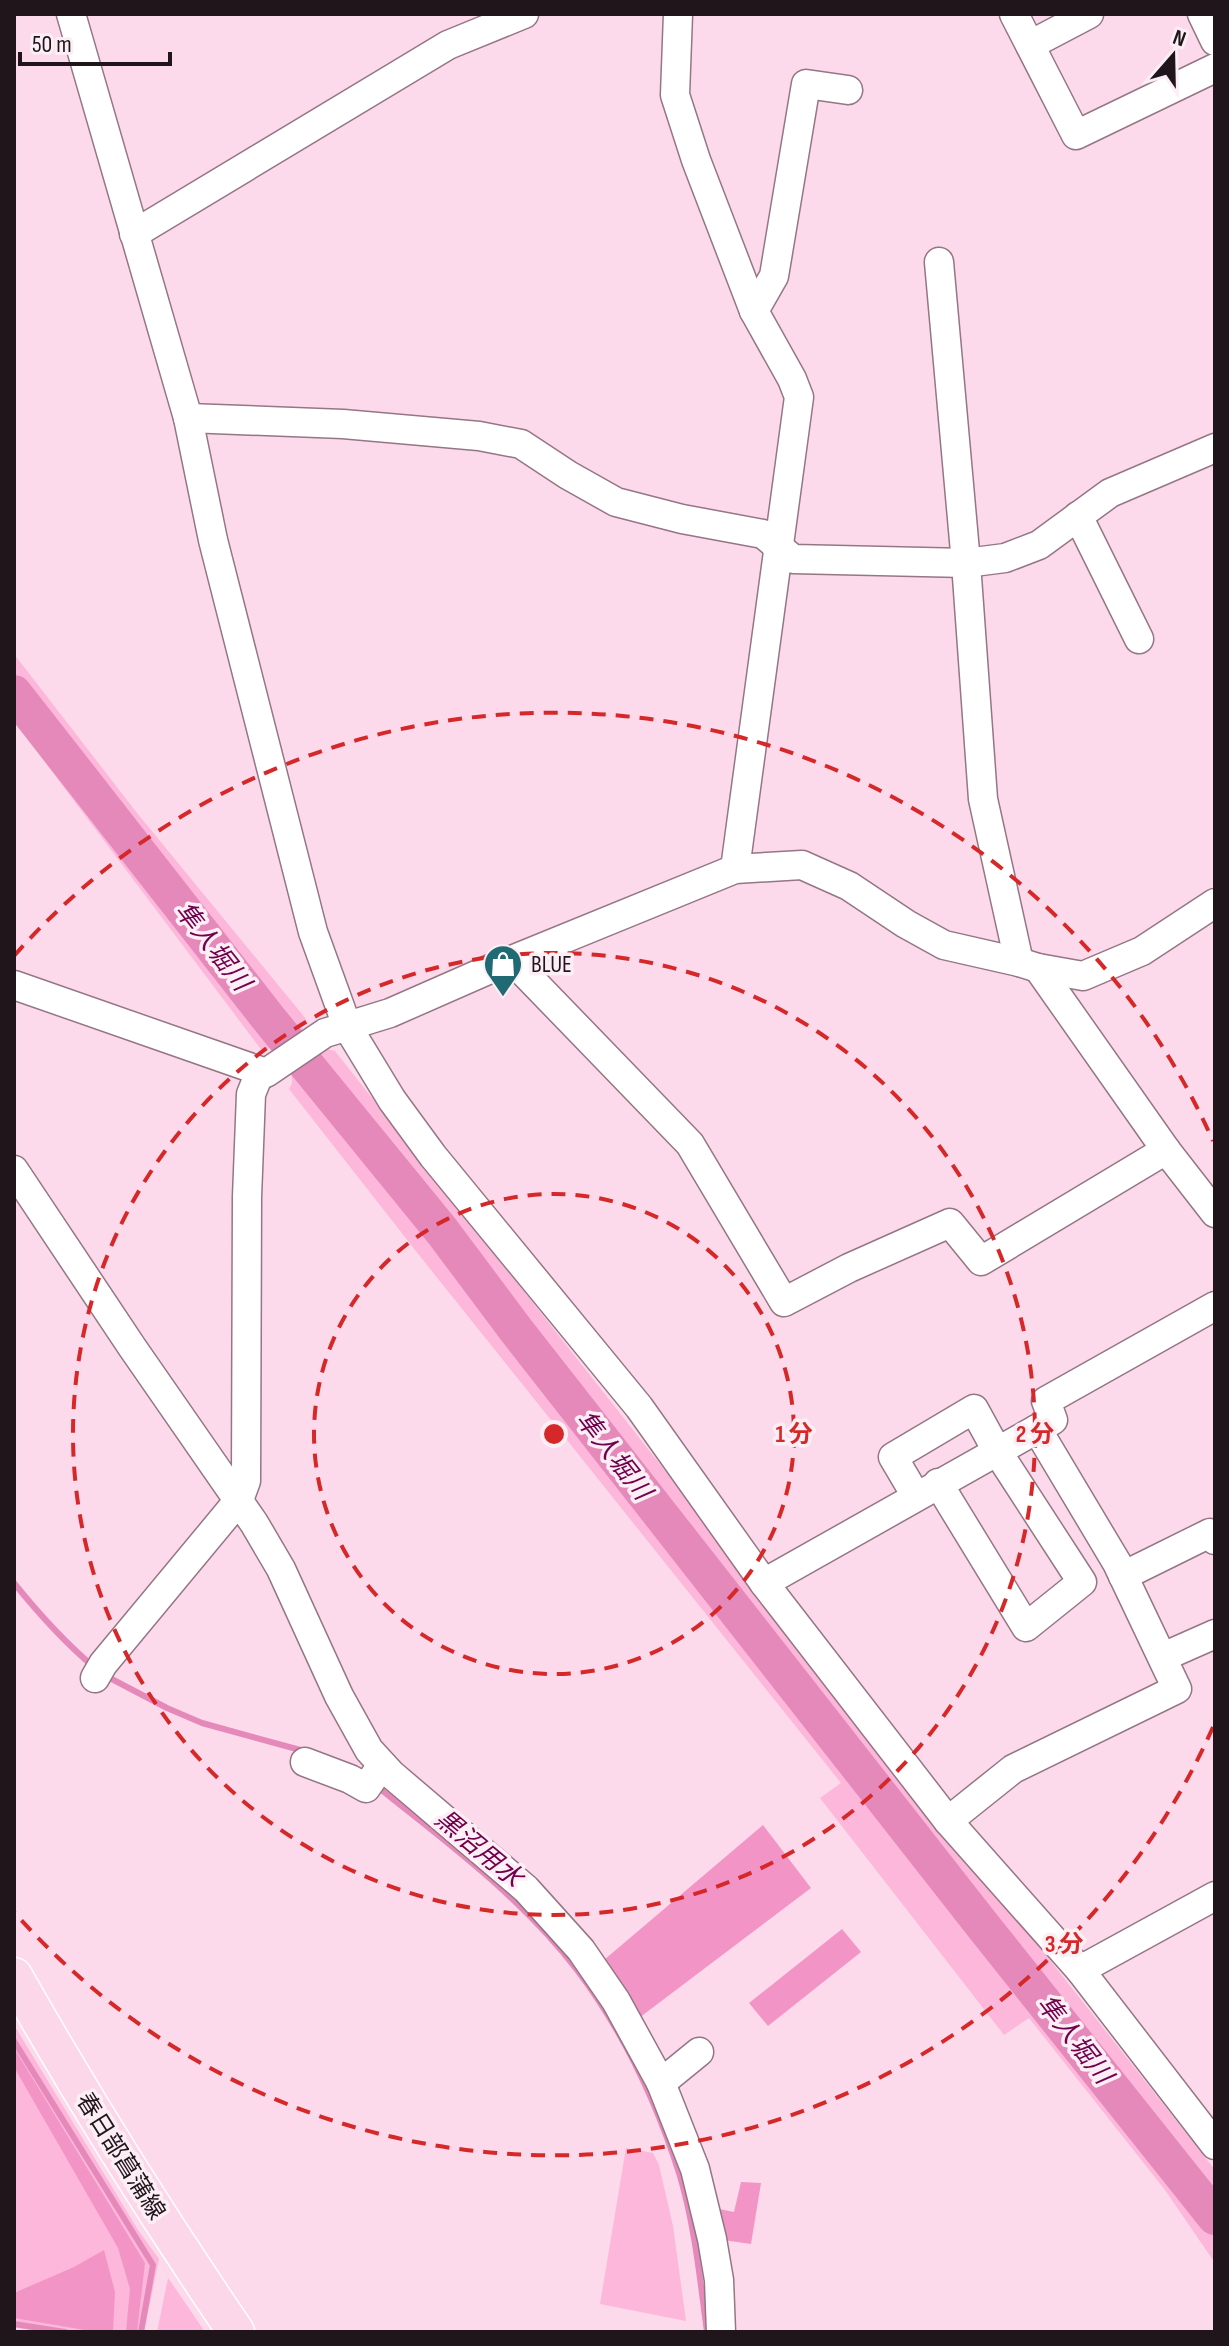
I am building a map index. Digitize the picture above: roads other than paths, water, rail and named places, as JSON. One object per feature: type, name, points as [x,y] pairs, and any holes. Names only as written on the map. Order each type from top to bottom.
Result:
[{"type":"main road","name":"春日部菖蒲線","points":[[14,1976],[56,2051],[163,2225],[236,2332]]},
{"type":"street","points":[[71,14],[188,418],[213,540],[313,932],[347,1026],[392,1100],[433,1156],[639,1407],[764,1583],[948,1821],[1080,1970],[1215,2145]]},
{"type":"street","points":[[134,234],[448,45],[524,14]]},
{"type":"street","points":[[678,14],[675,95],[696,160],[754,311],[799,397],[735,869]]},
{"type":"street","points":[[1014,14],[1076,135],[1215,68]]},
{"type":"street","points":[[1030,45],[1089,14]]},
{"type":"street","points":[[1202,14],[1215,41]]},
{"type":"street","points":[[754,311],[774,276],[806,84],[848,90]]},
{"type":"street","points":[[939,262],[983,799],[1029,965],[1215,1213]]},
{"type":"street","points":[[188,418],[343,424],[479,436],[521,444],[616,502],[682,519],[763,534],[793,559],[966,563],[1005,558],[1039,545],[1110,493],[1215,448]]},
{"type":"street","points":[[1078,516],[1139,639]]},
{"type":"street","points":[[103,1666],[239,1500],[246,1481],[246,1226],[251,1094],[269,1069],[319,1035],[390,1013],[735,869],[802,865],[849,886],[944,945],[1083,976],[1142,951],[1215,903]]},
{"type":"street","points":[[513,961],[690,1144],[784,1302],[849,1268],[950,1223],[981,1261],[1166,1150]]},
{"type":"street","points":[[14,985],[269,1069]]},
{"type":"street","points":[[14,1170],[239,1500],[281,1569],[339,1696],[369,1750],[375,1775],[526,1889],[581,1950],[616,2001],[661,2083],[695,2169],[719,2280],[721,2332]]},
{"type":"street","points":[[764,1583],[1053,1420],[1046,1401],[1215,1306]]},
{"type":"street","points":[[974,1409],[997,1451],[1082,1582],[1026,1627],[927,1490],[893,1457],[974,1409]]},
{"type":"street","points":[[948,1821],[1013,1769],[1177,1689],[1123,1576],[1037,1429]]},
{"type":"street","points":[[1123,1576],[1210,1533],[1215,1540]]},
{"type":"street","points":[[1163,1657],[1215,1634]]},
{"type":"street","points":[[305,1762],[366,1788],[375,1775]]},
{"type":"street","points":[[1080,1970],[1215,1896]]},
{"type":"street","points":[[661,2083],[699,2052]]},
{"type":"waterway","name":"隼人堀川","points":[[14,693],[269,1019],[442,1231],[516,1330],[983,1926],[1215,2217]]},
{"type":"waterway","name":"黒沼用水","points":[[14,1583],[52,1627],[94,1667]]},
{"type":"waterway","name":"黒沼用水","points":[[106,1676],[202,1723],[304,1751]]},
{"type":"waterway","name":"黒沼用水","points":[[375,1785],[508,1895],[555,1944],[594,1993],[637,2068],[680,2176],[693,2234],[707,2332]]},
{"type":"waterway","points":[[14,2041],[153,2265],[141,2332]]},
{"type":"waterway","points":[[14,2324],[65,2332]]},
{"type":"place","name":"BLUE","points":[[503,998]]}]
